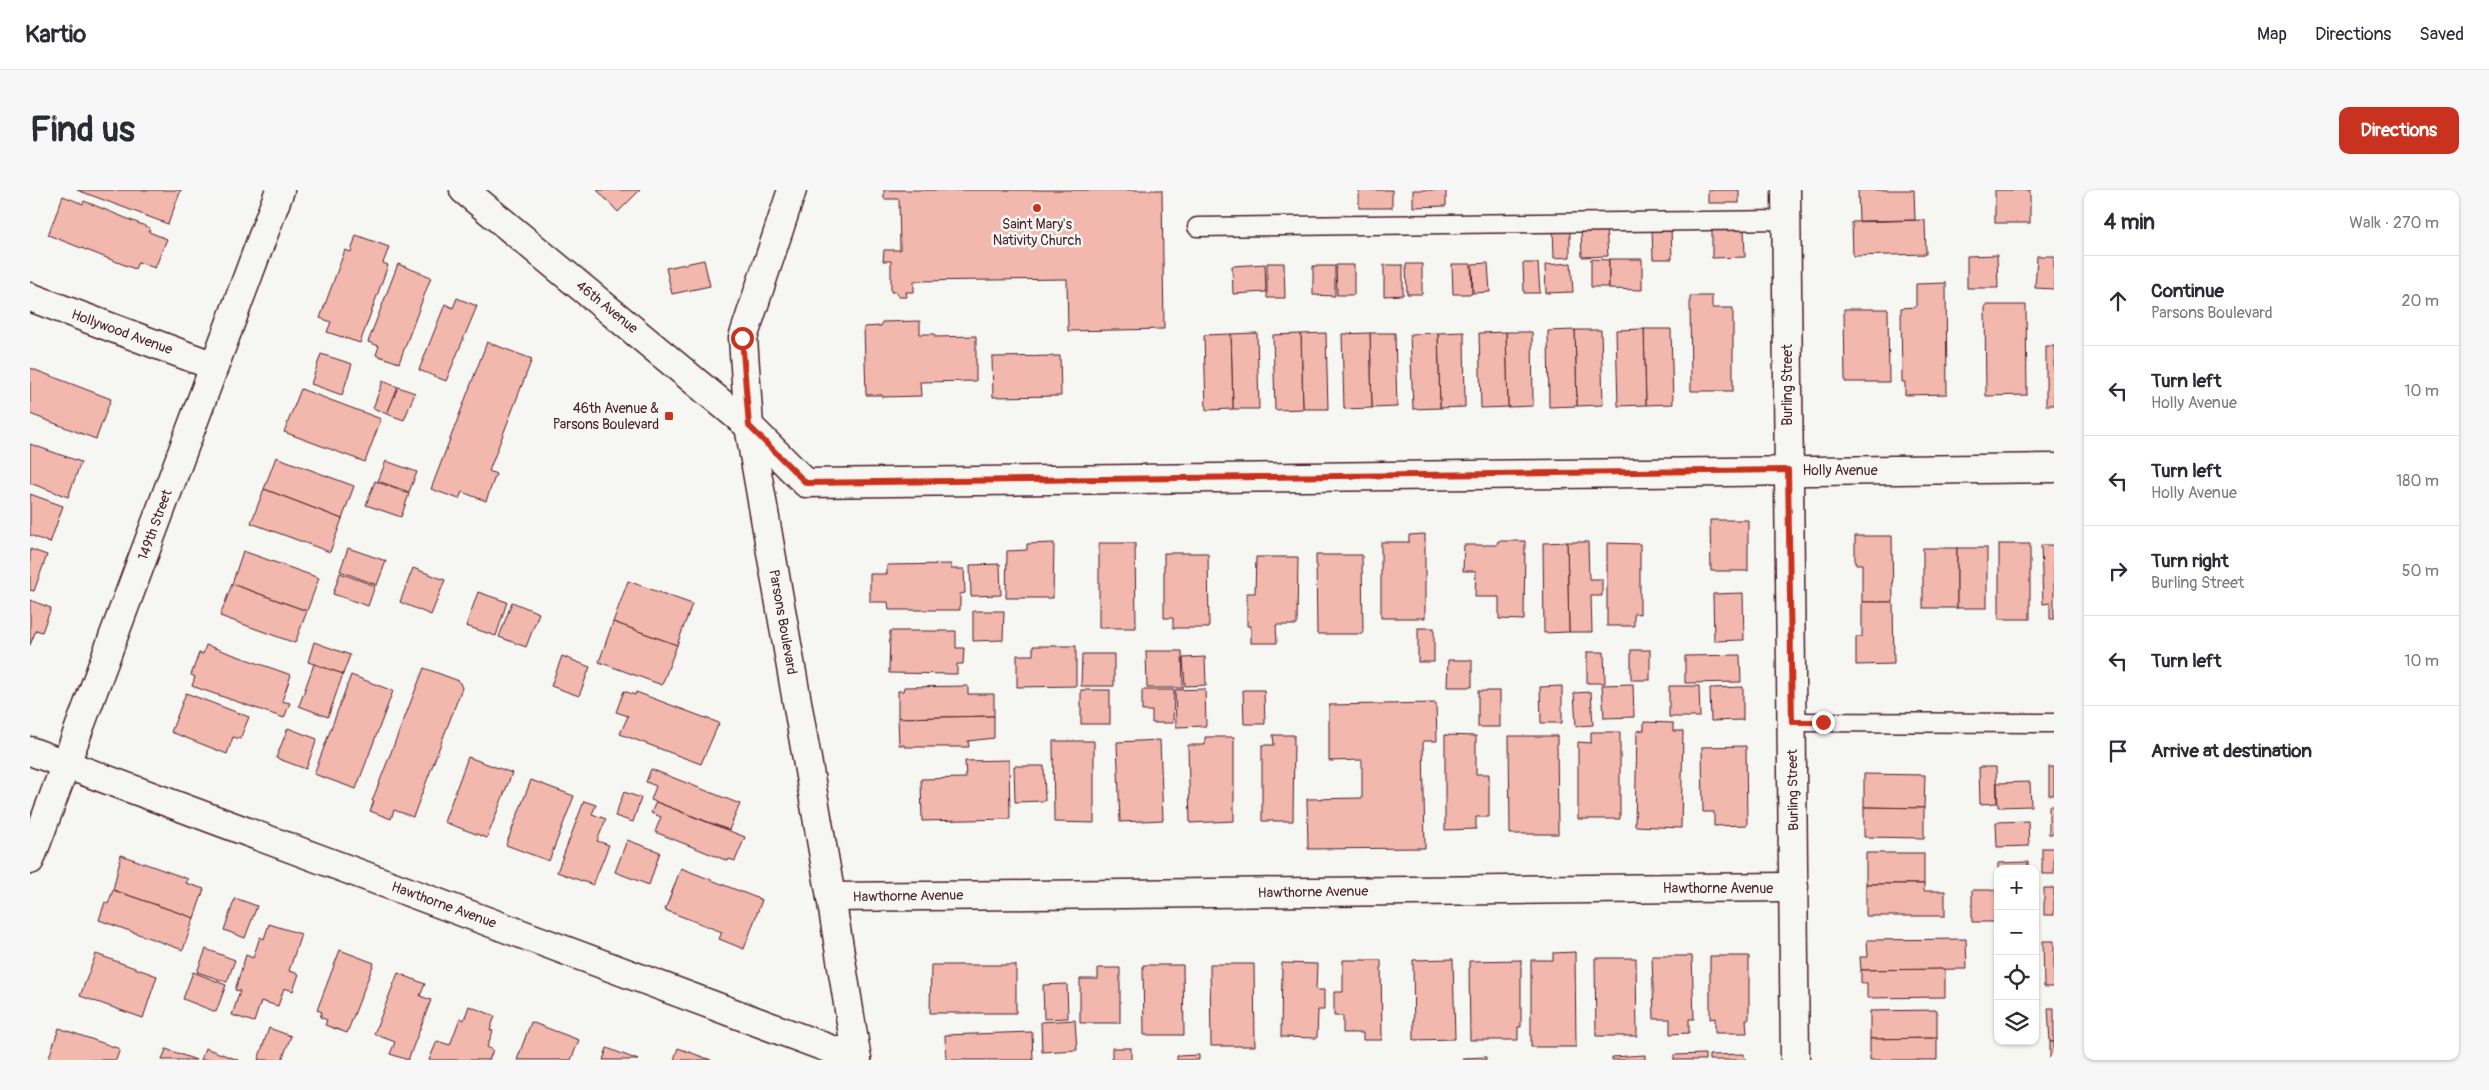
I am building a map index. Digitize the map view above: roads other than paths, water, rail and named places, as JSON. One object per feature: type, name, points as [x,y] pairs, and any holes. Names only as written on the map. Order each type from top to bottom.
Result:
[{"type":"street","name":"149th Street","points":[[30,860],[280,190]]},
{"type":"street","name":"46th Avenue","points":[[464,190],[749,426]]},
{"type":"street","name":"Parsons Boulevard","points":[[792,190],[742,338],[749,426],[831,897],[857,1059]]},
{"type":"street","name":"Burling Street","points":[[1786,190],[1795,1060]]},
{"type":"street","name":"Hollywood Avenue","points":[[30,297],[214,366]]},
{"type":"street","name":"Holly Avenue","points":[[749,426],[806,483],[2054,468]]},
{"type":"street","name":"Hawthorne Avenue","points":[[30,751],[857,1059]]},
{"type":"street","name":"Hawthorne Avenue","points":[[831,897],[1794,888]]},
{"type":"lane","points":[[1197,227],[1786,220]]},
{"type":"lane","points":[[1792,722],[2054,723]]},
{"type":"place","name":"Saint Mary's Nativity Church","points":[[1037,208]]},
{"type":"place","name":"46th Avenue & Parsons Boulevard","points":[[669,416]]}]
